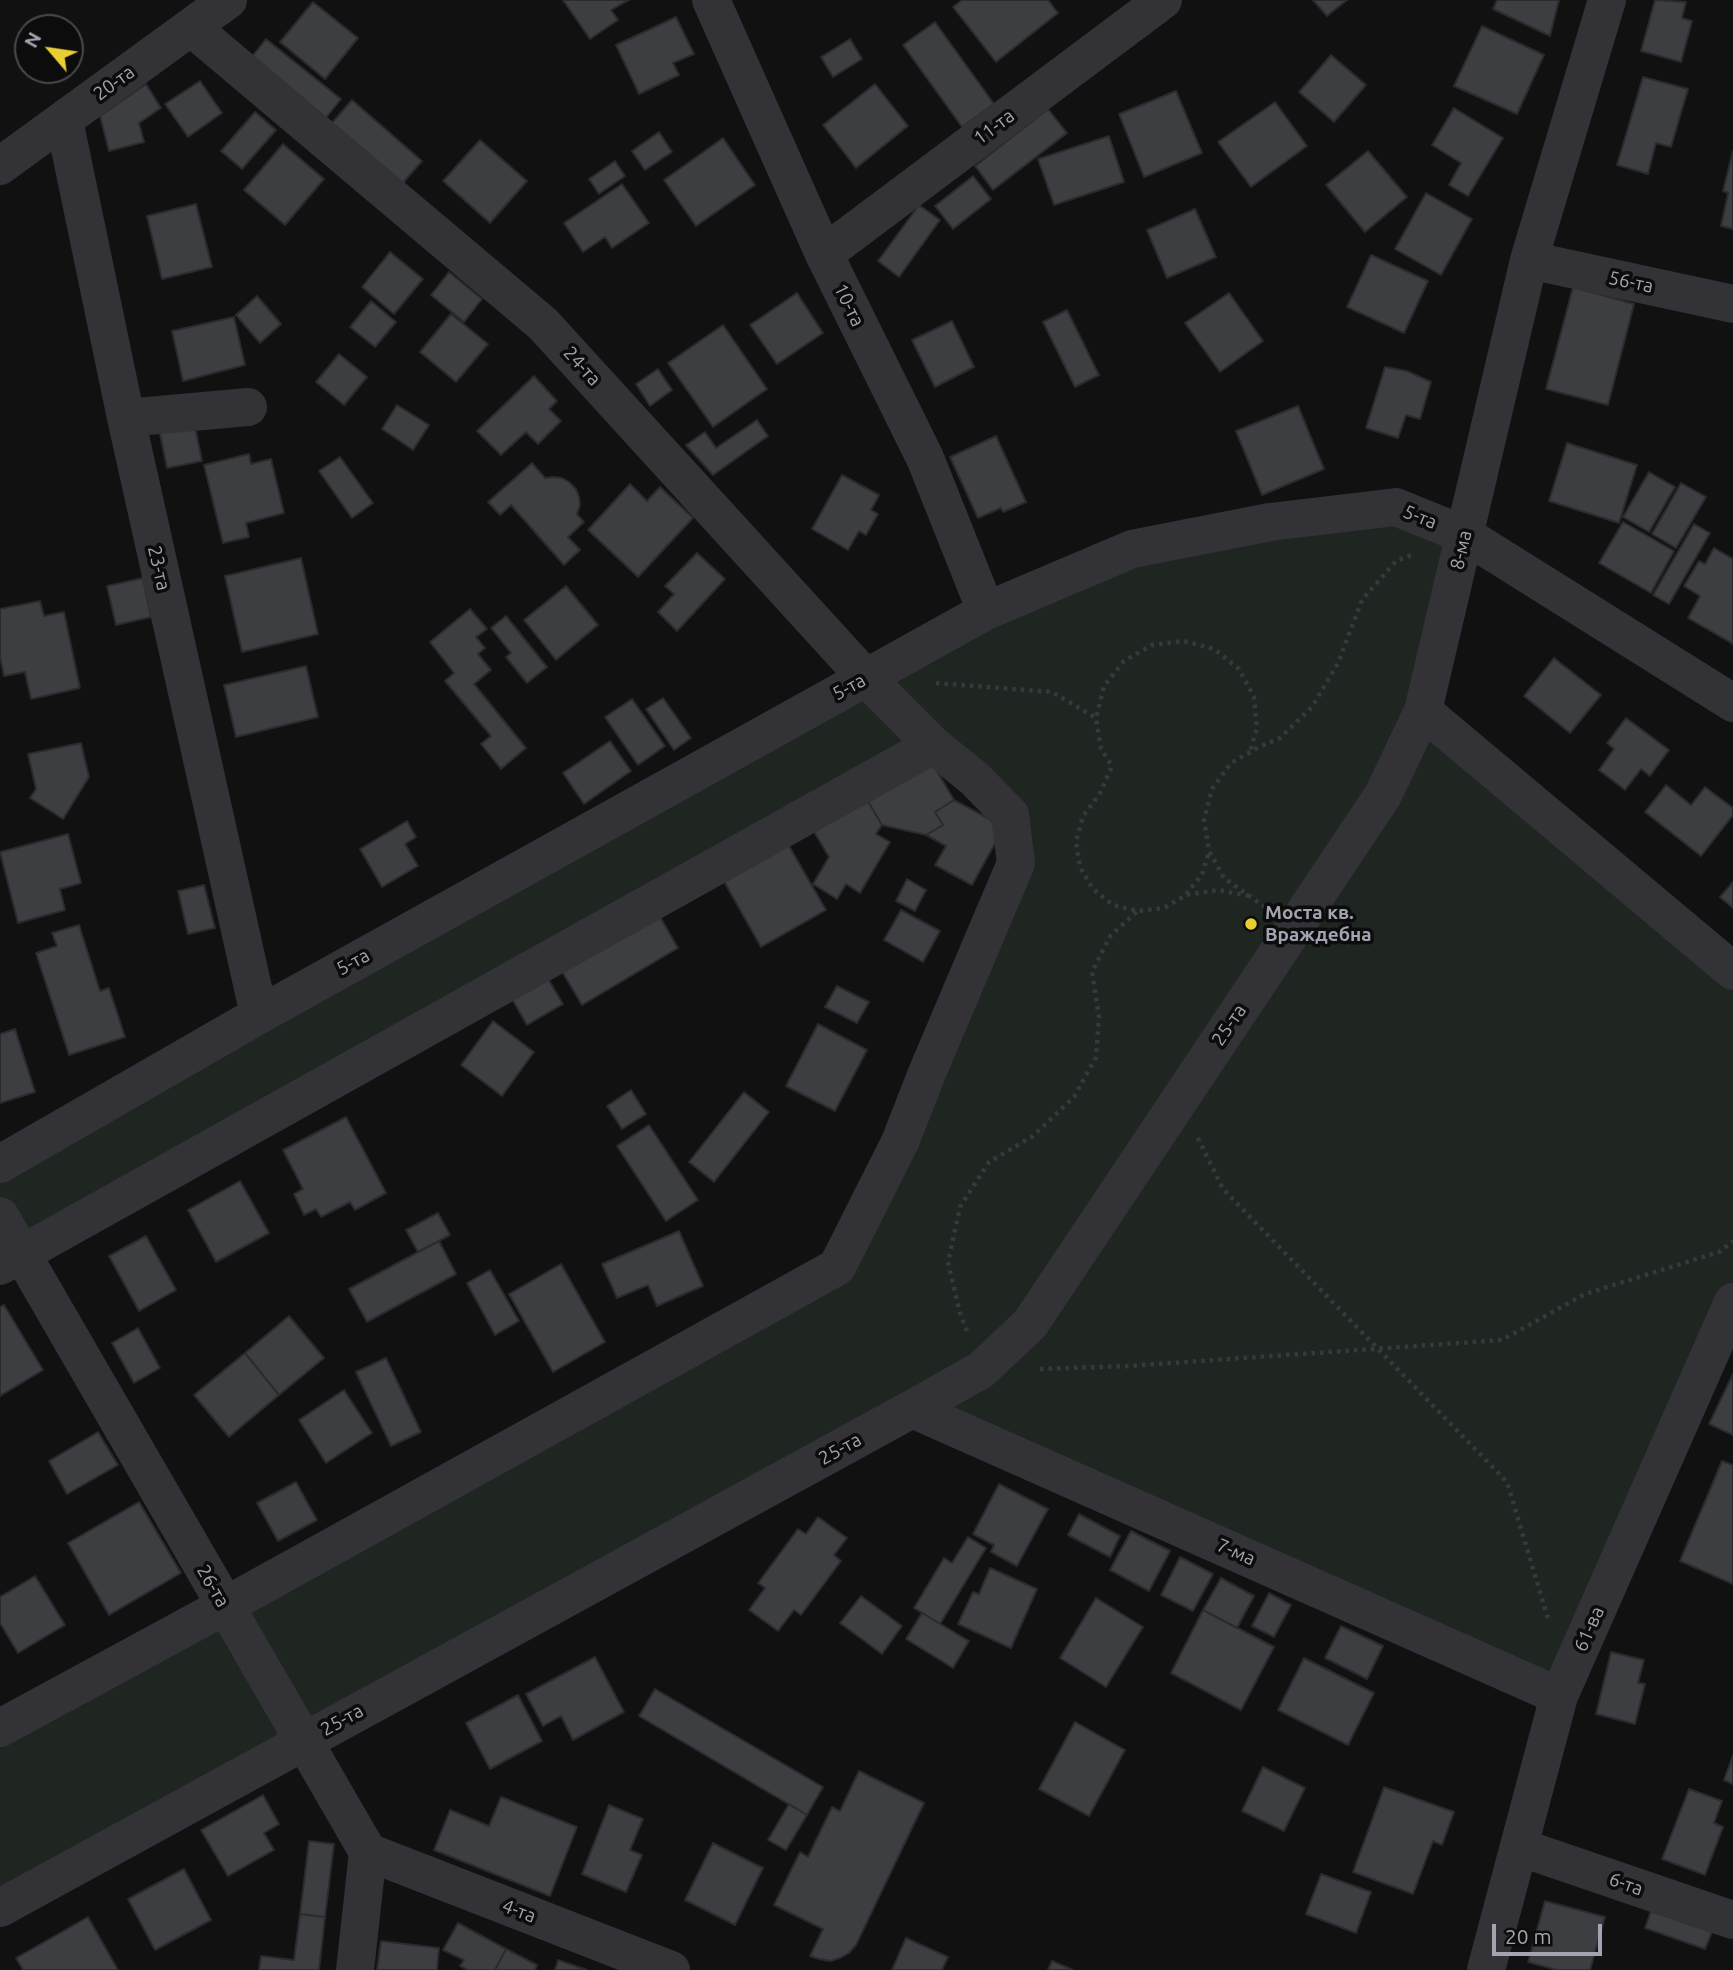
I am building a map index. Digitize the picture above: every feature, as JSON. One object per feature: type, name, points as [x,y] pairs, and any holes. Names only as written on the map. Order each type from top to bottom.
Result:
[{"type":"street","name":"20-та","points":[[0,166],[228,0]]},
{"type":"street","name":"10-та","points":[[711,0],[824,254],[925,458],[986,611]]},
{"type":"street","name":"11-та","points":[[824,254],[1163,0]]},
{"type":"street","name":"8-ма","points":[[1423,711],[1529,260],[1608,0]]},
{"type":"street","name":"24-та","points":[[192,28],[543,324],[865,677],[933,745]]},
{"type":"street","name":"23-та","points":[[64,120],[126,418],[259,1015]]},
{"type":"street","name":"56-та","points":[[1529,260],[1733,304]]},
{"type":"street","points":[[126,418],[248,407]]},
{"type":"street","name":"5-та","points":[[0,1164],[259,1015],[986,611],[1132,549],[1270,522],[1396,507],[1465,535],[1733,703]]},
{"type":"street","points":[[1423,711],[1733,971]]},
{"type":"street","name":"25-та","points":[[0,1908],[981,1370],[1030,1324],[1383,795],[1423,711]]},
{"type":"street","points":[[0,1728],[837,1267],[900,1142],[1016,863],[1010,815],[975,779],[933,745],[11,1260]]},
{"type":"street","name":"26-та","points":[[0,1216],[11,1260],[225,1606],[368,1852]]},
{"type":"street","name":"61-ва","points":[[1486,1970],[1559,1696],[1733,1302]]},
{"type":"street","name":"7-ма","points":[[912,1409],[1559,1696]]},
{"type":"street","name":"6-та","points":[[1519,1847],[1733,1920]]},
{"type":"street","points":[[355,1970],[368,1852]]},
{"type":"street","name":"4-та","points":[[368,1852],[671,1970]]},
{"type":"path","points":[[1295,927],[1224,878],[1209,851],[1204,820],[1212,789],[1231,763],[1280,738],[1312,707],[1338,663],[1362,600],[1396,561],[1465,535]]},
{"type":"path","points":[[1209,851],[1202,875],[1186,895],[1164,908],[1138,911],[1113,905],[1093,889],[1080,867],[1076,842],[1083,816],[1099,794],[1112,766],[1101,748],[1096,718],[1104,686],[1124,661],[1152,645],[1184,641],[1214,649],[1239,669],[1254,697],[1257,728],[1250,752]]},
{"type":"path","points":[[932,683],[1052,692],[1096,718]]},
{"type":"path","points":[[1186,895],[1218,890],[1249,897]]},
{"type":"path","points":[[1138,911],[1111,935],[1092,972],[1099,1017],[1096,1057],[1074,1097],[1033,1136],[989,1162],[960,1207],[948,1262],[960,1313],[981,1370],[1129,1366],[1502,1340],[1585,1294],[1718,1252],[1733,1241]]},
{"type":"path","points":[[1180,1100],[1223,1189],[1507,1482],[1551,1626]]},
{"type":"shaded area","points":[[1396,507],[1465,535],[1423,712],[1733,971],[1733,1302],[1559,1696],[912,1409],[0,1908],[0,1728],[837,1267],[1016,863],[1010,815],[933,745],[0,1266],[0,1164],[1132,549]]},
{"type":"building","points":[[563,0],[629,0],[611,10],[618,20],[590,39]]},
{"type":"building","points":[[962,0],[1048,0],[1058,13],[996,62],[953,7]]},
{"type":"building","points":[[1313,0],[1347,0],[1327,16]]},
{"type":"building","points":[[1497,0],[1559,0],[1550,36],[1493,9]]},
{"type":"building","points":[[1655,0],[1686,2],[1682,18],[1692,21],[1681,62],[1641,51]]},
{"type":"building","points":[[313,2],[358,38],[325,79],[280,42]]},
{"type":"building","points":[[676,17],[694,54],[673,63],[679,75],[639,94],[616,45]]},
{"type":"building","points":[[935,22],[994,104],[962,127],[903,45]]},
{"type":"building","points":[[1482,26],[1544,55],[1517,114],[1454,86]]},
{"type":"building","points":[[266,39],[341,99],[325,119],[250,59]]},
{"type":"building","points":[[850,39],[862,59],[833,77],[821,57]]},
{"type":"building","points":[[1331,55],[1366,85],[1334,122],[1299,92]]},
{"type":"building","points":[[1643,77],[1688,89],[1671,147],[1656,143],[1648,174],[1617,165]]},
{"type":"building","points":[[200,81],[222,113],[188,137],[165,104]]},
{"type":"building","points":[[146,84],[161,108],[139,123],[144,142],[109,151],[100,116]]},
{"type":"building","points":[[875,84],[908,126],[856,168],[823,125]]},
{"type":"building","points":[[1176,91],[1202,153],[1144,177],[1119,114]]},
{"type":"building","points":[[352,100],[422,161],[401,185],[331,124]]},
{"type":"building","points":[[1275,102],[1307,146],[1251,187],[1218,142]]},
{"type":"building","points":[[1454,108],[1503,138],[1468,196],[1449,185],[1461,163],[1432,145]]},
{"type":"building","points":[[1048,109],[1067,133],[993,190],[975,166]]},
{"type":"building","points":[[255,112],[276,130],[242,169],[221,151]]},
{"type":"building","points":[[659,132],[672,152],[645,170],[632,151]]},
{"type":"building","points":[[1109,136],[1124,182],[1054,205],[1038,159]]},
{"type":"building","points":[[723,138],[755,185],[696,226],[664,180]]},
{"type":"building","points":[[480,140],[527,181],[490,223],[443,181]]},
{"type":"building","points":[[283,144],[324,179],[285,225],[244,190]]},
{"type":"building","points":[[1368,151],[1407,197],[1365,232],[1326,185]]},
{"type":"building","points":[[1733,151],[1733,229],[1721,226],[1728,193],[1723,191]]},
{"type":"building","points":[[615,161],[625,176],[599,194],[589,179]]},
{"type":"building","points":[[973,176],[991,199],[953,229],[935,206]]},
{"type":"building","points":[[622,184],[649,223],[612,248],[605,237],[583,252],[564,223]]},
{"type":"building","points":[[1426,193],[1472,219],[1441,275],[1395,249]]},
{"type":"building","points":[[196,204],[212,267],[162,279],[147,216]]},
{"type":"building","points":[[919,205],[940,220],[899,277],[878,261]]},
{"type":"building","points":[[1195,209],[1216,257],[1167,278],[1147,230]]},
{"type":"building","points":[[390,252],[423,279],[394,314],[362,287]]},
{"type":"building","points":[[1371,255],[1428,281],[1404,333],[1347,307]]},
{"type":"building","points":[[449,272],[482,299],[464,322],[431,295]]},
{"type":"building","points":[[1573,287],[1634,304],[1608,405],[1546,389]]},
{"type":"building","points":[[797,293],[823,333],[777,364],[750,325]]},
{"type":"building","points":[[1229,293],[1263,341],[1220,372],[1185,323]]},
{"type":"building","points":[[257,296],[281,324],[260,343],[236,315]]},
{"type":"building","points":[[371,301],[396,322],[375,347],[350,327]]},
{"type":"building","points":[[1067,310],[1099,375],[1075,387],[1043,322]]},
{"type":"building","points":[[451,314],[488,344],[456,382],[420,352]]},
{"type":"building","points":[[234,317],[245,365],[183,381],[172,331]]},
{"type":"building","points":[[952,321],[974,367],[935,387],[912,340]]},
{"type":"building","points":[[723,325],[767,389],[713,427],[668,363]]},
{"type":"building","points":[[339,354],[367,377],[344,405],[316,382]]},
{"type":"building","points":[[1385,367],[1407,371],[1431,382],[1420,419],[1406,415],[1398,438],[1366,428]]},
{"type":"building","points":[[658,369],[672,390],[650,406],[636,384]]},
{"type":"building","points":[[534,376],[557,401],[549,409],[561,421],[538,444],[526,432],[501,455],[477,431]]},
{"type":"building","points":[[397,405],[429,425],[413,450],[382,429]]},
{"type":"building","points":[[1298,406],[1324,469],[1262,495],[1236,431]]},
{"type":"building","points":[[757,420],[768,436],[713,475],[686,445],[705,432],[716,448]]},
{"type":"building","points":[[194,422],[202,461],[167,468],[159,429]]},
{"type":"building","points":[[996,436],[1026,502],[1003,512],[1001,508],[978,518],[950,457]]},
{"type":"building","points":[[1567,443],[1637,465],[1619,523],[1549,501]]},
{"type":"building","points":[[249,454],[251,464],[271,459],[284,513],[246,523],[249,537],[223,543],[204,465]]},
{"type":"building","points":[[340,457],[373,503],[352,518],[319,471]]},
{"type":"building","points":[[532,463],[545,478],[562,478],[569,482],[579,497],[577,514],[584,522],[568,537],[580,550],[564,565],[511,505],[500,515],[488,502]]},
{"type":"building","points":[[1649,472],[1675,487],[1649,532],[1623,517]]},
{"type":"building","points":[[842,475],[879,495],[871,510],[878,514],[866,535],[859,531],[848,550],[812,529]]},
{"type":"building","points":[[1681,483],[1706,497],[1676,548],[1652,534]]},
{"type":"building","points":[[630,484],[647,501],[660,487],[693,518],[638,577],[588,530]]},
{"type":"building","points":[[1623,522],[1674,551],[1651,593],[1599,563]]},
{"type":"building","points":[[1694,524],[1710,533],[1669,604],[1653,595]]},
{"type":"building","points":[[1714,548],[1733,559],[1733,644],[1688,618],[1700,596],[1684,586],[1699,561],[1705,564]]},
{"type":"building","points":[[697,553],[725,579],[677,631],[658,612],[674,594],[665,586]]},
{"type":"building","points":[[301,558],[318,634],[242,652],[225,576]]},
{"type":"building","points":[[143,578],[151,617],[116,625],[107,586]]},
{"type":"building","points":[[566,586],[598,625],[556,660],[524,620]]},
{"type":"building","points":[[40,601],[44,616],[64,612],[80,688],[31,699],[25,672],[4,676],[0,657],[0,609]]},
{"type":"building","points":[[470,609],[487,629],[476,637],[485,648],[478,654],[491,670],[474,684],[526,748],[501,769],[481,744],[491,736],[445,681],[454,673],[430,642]]},
{"type":"building","points":[[506,616],[547,667],[527,683],[506,657],[511,653],[491,628]]},
{"type":"building","points":[[1554,658],[1601,695],[1570,733],[1524,696]]},
{"type":"building","points":[[306,666],[318,717],[236,737],[224,685]]},
{"type":"building","points":[[663,698],[691,738],[674,750],[646,709]]},
{"type":"building","points":[[632,699],[665,746],[638,765],[605,717]]},
{"type":"building","points":[[1626,718],[1669,750],[1650,776],[1641,769],[1625,790],[1599,770],[1614,749],[1607,743]]},
{"type":"building","points":[[610,741],[631,771],[584,804],[563,773]]},
{"type":"building","points":[[81,743],[89,777],[63,819],[30,798],[36,789],[28,754]]},
{"type":"building","points":[[930,759],[954,800],[935,812],[943,825],[926,835],[882,825],[866,798]]},
{"type":"building","points":[[1666,785],[1691,805],[1705,787],[1733,808],[1733,815],[1701,856],[1645,812]]},
{"type":"building","points":[[866,798],[882,825],[876,834],[890,842],[860,893],[846,884],[837,899],[813,884],[829,857],[813,830]]},
{"type":"building","points":[[954,800],[1004,827],[972,885],[935,865],[946,846],[926,835],[943,825],[935,812]]},
{"type":"building","points":[[407,821],[416,837],[405,844],[418,866],[382,887],[360,849]]},
{"type":"building","points":[[68,834],[81,883],[60,889],[65,910],[18,923],[0,852]]},
{"type":"building","points":[[785,839],[826,910],[761,947],[721,876]]},
{"type":"building","points":[[907,879],[926,890],[915,911],[896,901]]},
{"type":"building","points":[[1733,882],[1733,908],[1720,897]]},
{"type":"building","points":[[204,885],[215,928],[188,934],[178,891]]},
{"type":"building","points":[[656,910],[678,948],[582,1005],[560,968]]},
{"type":"building","points":[[901,910],[940,931],[923,962],[884,940]]},
{"type":"building","points":[[79,925],[100,991],[109,988],[125,1037],[69,1055],[36,953],[57,946],[52,933]]},
{"type":"building","points":[[547,977],[563,1004],[527,1025],[512,999]]},
{"type":"building","points":[[837,986],[869,1002],[857,1023],[825,1007]]},
{"type":"building","points":[[493,1021],[534,1052],[502,1096],[461,1065]]},
{"type":"building","points":[[818,1024],[867,1050],[835,1111],[786,1086]]},
{"type":"building","points":[[15,1029],[35,1092],[0,1103],[0,1034]]},
{"type":"building","points":[[631,1090],[646,1114],[622,1129],[607,1106]]},
{"type":"building","points":[[744,1092],[769,1112],[714,1182],[689,1162]]},
{"type":"building","points":[[346,1117],[386,1193],[355,1210],[350,1202],[321,1217],[316,1209],[304,1215],[294,1194],[303,1189],[283,1150]]},
{"type":"building","points":[[649,1125],[698,1200],[666,1221],[617,1146]]},
{"type":"building","points":[[240,1181],[269,1233],[216,1262],[188,1210]]},
{"type":"building","points":[[438,1213],[450,1235],[418,1252],[406,1230]]},
{"type":"building","points":[[679,1231],[703,1286],[657,1306],[648,1285],[617,1298],[602,1264]]},
{"type":"building","points":[[146,1236],[176,1290],[139,1311],[109,1256]]},
{"type":"building","points":[[439,1241],[456,1274],[367,1322],[349,1289]]},
{"type":"building","points":[[561,1264],[605,1342],[553,1372],[509,1294]]},
{"type":"building","points":[[490,1270],[519,1321],[495,1335],[467,1283]]},
{"type":"building","points":[[4,1305],[43,1370],[0,1396],[0,1307]]},
{"type":"building","points":[[289,1316],[324,1358],[279,1395],[245,1353]]},
{"type":"building","points":[[138,1328],[160,1368],[134,1383],[112,1343]]},
{"type":"building","points":[[245,1353],[279,1395],[229,1437],[194,1395]]},
{"type":"building","points":[[386,1358],[421,1432],[391,1446],[356,1372]]},
{"type":"building","points":[[1733,1374],[1733,1435],[1709,1424]]},
{"type":"building","points":[[344,1390],[372,1433],[326,1463],[299,1420]]},
{"type":"building","points":[[98,1432],[118,1465],[67,1494],[49,1461]]},
{"type":"building","points":[[1722,1461],[1733,1465],[1733,1584],[1680,1561]]},
{"type":"building","points":[[296,1482],[317,1520],[278,1541],[257,1503]]},
{"type":"building","points":[[999,1484],[1048,1509],[1017,1566],[991,1552],[994,1545],[973,1534]]},
{"type":"building","points":[[139,1502],[181,1573],[109,1615],[68,1543]]},
{"type":"building","points":[[1079,1514],[1120,1536],[1110,1557],[1068,1535]]},
{"type":"building","points":[[818,1517],[847,1538],[834,1555],[841,1561],[801,1615],[794,1610],[778,1631],[749,1610],[765,1588],[758,1583],[798,1529],[806,1534]]},
{"type":"building","points":[[1131,1531],[1170,1551],[1149,1591],[1110,1570]]},
{"type":"building","points":[[968,1537],[986,1548],[940,1624],[914,1608],[944,1558],[952,1563]]},
{"type":"building","points":[[1180,1557],[1213,1574],[1193,1611],[1161,1595]]},
{"type":"building","points":[[990,1568],[1037,1589],[1011,1648],[958,1624],[973,1592],[979,1594]]},
{"type":"building","points":[[35,1576],[65,1625],[18,1653],[0,1623],[0,1597]]},
{"type":"building","points":[[1221,1578],[1254,1596],[1237,1628],[1203,1610]]},
{"type":"building","points":[[1269,1593],[1291,1605],[1274,1637],[1252,1626]]},
{"type":"building","points":[[861,1596],[902,1626],[882,1654],[840,1623]]},
{"type":"building","points":[[1096,1598],[1143,1627],[1106,1687],[1060,1658]]},
{"type":"building","points":[[1203,1610],[1274,1647],[1241,1710],[1171,1673]]},
{"type":"building","points":[[922,1613],[969,1641],[953,1668],[906,1639]]},
{"type":"building","points":[[1341,1626],[1383,1646],[1367,1679],[1325,1658]]},
{"type":"building","points":[[1611,1652],[1644,1660],[1638,1683],[1645,1684],[1635,1724],[1596,1714]]},
{"type":"building","points":[[595,1657],[624,1712],[573,1740],[561,1716],[543,1726],[526,1694]]},
{"type":"building","points":[[1304,1658],[1374,1693],[1348,1745],[1278,1710]]},
{"type":"building","points":[[655,1689],[823,1787],[807,1815],[639,1716]]},
{"type":"building","points":[[518,1695],[542,1741],[490,1769],[466,1723]]},
{"type":"building","points":[[1075,1722],[1125,1750],[1089,1816],[1039,1789]]},
{"type":"building","points":[[1733,1755],[1733,1784],[1724,1780]]},
{"type":"building","points":[[1263,1767],[1305,1788],[1284,1831],[1242,1811]]},
{"type":"building","points":[[859,1771],[924,1803],[856,1945],[840,1958],[830,1961],[819,1959],[810,1956],[823,1929],[774,1905],[800,1852],[808,1857],[832,1807],[840,1811]]},
{"type":"building","points":[[1384,1787],[1454,1812],[1442,1845],[1433,1841],[1413,1894],[1353,1872]]},
{"type":"building","points":[[1689,1789],[1722,1801],[1714,1823],[1723,1827],[1705,1875],[1662,1859]]},
{"type":"building","points":[[263,1795],[279,1824],[264,1833],[274,1850],[228,1876],[201,1830]]},
{"type":"building","points":[[501,1797],[577,1827],[550,1896],[434,1850],[450,1810],[489,1826]]},
{"type":"building","points":[[789,1804],[807,1815],[786,1850],[768,1840]]},
{"type":"building","points":[[609,1805],[643,1819],[630,1850],[642,1855],[626,1892],[582,1874]]},
{"type":"building","points":[[309,1841],[334,1844],[325,1917],[300,1914]]},
{"type":"building","points":[[713,1843],[763,1868],[735,1925],[685,1900]]},
{"type":"building","points":[[184,1869],[211,1920],[155,1950],[128,1899]]},
{"type":"building","points":[[1321,1874],[1371,1892],[1356,1933],[1306,1914]]},
{"type":"building","points":[[1545,1901],[1605,1917],[1590,1970],[1557,1970],[1528,1962]]},
{"type":"building","points":[[1651,1911],[1712,1932],[1705,1949],[1645,1928]]},
{"type":"building","points":[[300,1914],[325,1917],[319,1970],[259,1970],[261,1956],[294,1960]]},
{"type":"building","points":[[88,1917],[118,1970],[23,1970],[16,1958]]},
{"type":"building","points":[[458,1923],[506,1949],[495,1970],[468,1970],[460,1966],[464,1960],[443,1950]]},
{"type":"building","points":[[906,1938],[948,1957],[942,1970],[892,1970]]},
{"type":"building","points":[[381,1941],[439,1948],[437,1970],[377,1970]]},
{"type":"building","points":[[506,1949],[537,1965],[535,1970],[495,1970]]},
{"type":"building","points":[[558,1960],[587,1970],[555,1970]]},
{"type":"building","points":[[1052,1961],[1073,1970],[1048,1970]]},
{"type":"place","name":"Моста кв. Враждебна","points":[[1251,924]]}]
